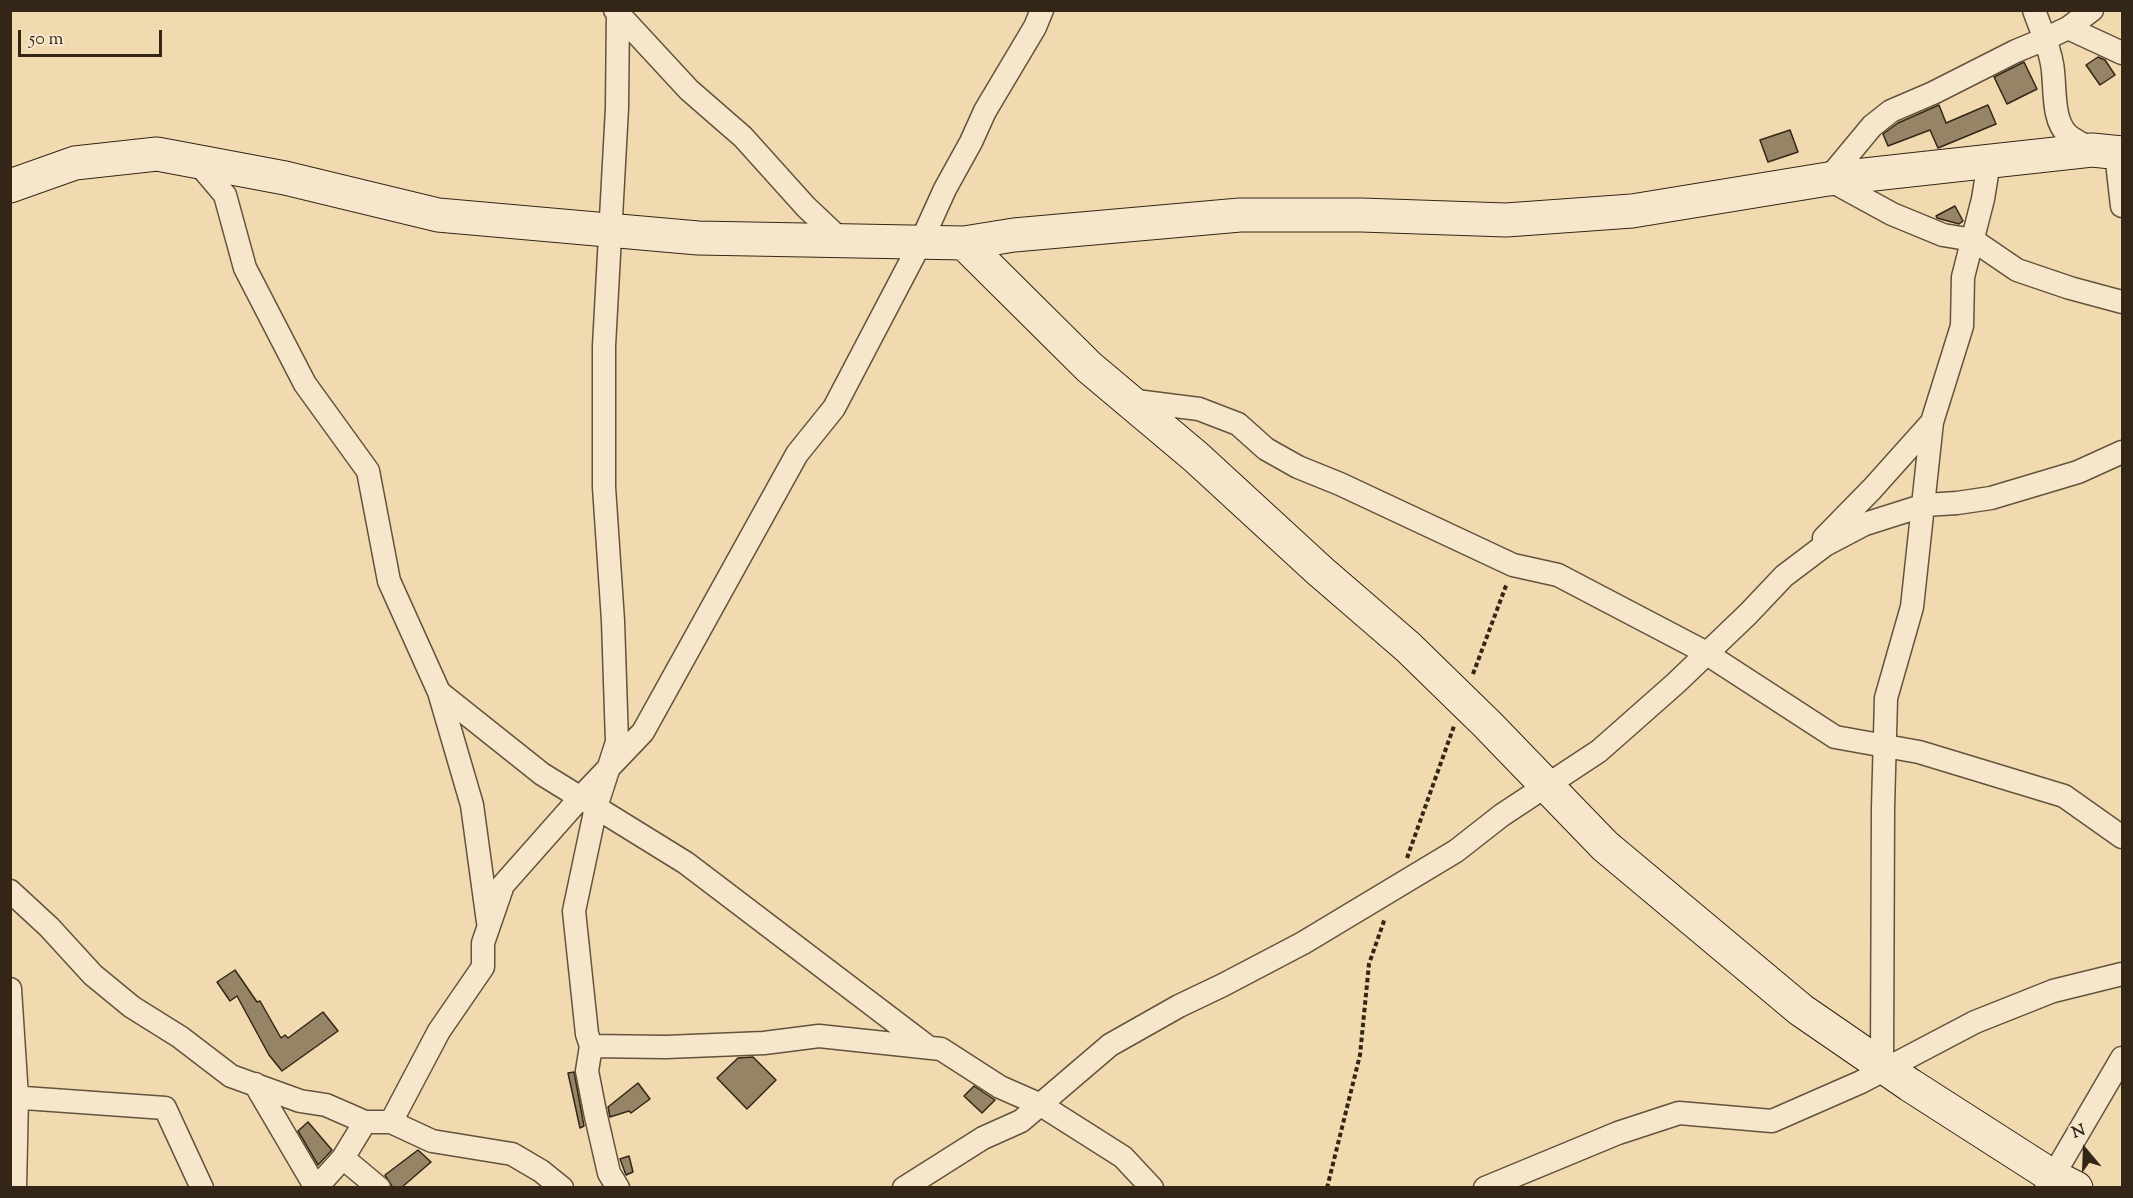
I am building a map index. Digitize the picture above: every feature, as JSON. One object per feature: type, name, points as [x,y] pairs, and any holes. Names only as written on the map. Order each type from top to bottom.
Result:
[{"type":"street","points":[[608,769],[644,732],[798,454],[834,408],[921,242],[985,111],[1035,27],[1042,10]]},
{"type":"street","points":[[2034,10],[2052,61],[2054,101],[2061,122],[2069,136],[2110,152]]},
{"type":"street","points":[[1828,179],[1872,126],[1890,111],[1933,93],[2016,51],[2068,28],[2092,10]]},
{"type":"street","points":[[617,12],[689,90],[743,137],[806,207],[841,240]]},
{"type":"street","points":[[391,1122],[439,1031],[483,967],[483,943],[503,885],[588,802],[608,769],[617,742],[613,621],[604,487],[604,346],[617,108],[617,12]]},
{"type":"street","points":[[2068,28],[2122,53]]},
{"type":"street","points":[[10,186],[75,163],[157,154],[285,178],[438,214],[698,238],[964,243],[1014,235],[1249,215],[1506,220],[1632,211],[1828,179],[2110,152]]},
{"type":"street","points":[[2110,152],[2122,206]]},
{"type":"street","points":[[197,162],[225,195],[245,268],[305,384],[368,471],[389,581],[439,692],[472,806],[489,927]]},
{"type":"street","points":[[1884,1067],[1887,698],[1912,607],[1932,422],[1962,326],[1963,277],[1983,199],[1989,162]]},
{"type":"street","points":[[1828,179],[1892,214],[1943,235],[1973,240],[2017,270],[2122,302]]},
{"type":"street","points":[[964,243],[1089,367],[1196,457],[1320,571],[1408,647],[1488,725],[1605,846],[1801,1010],[2058,1184],[2122,1058]]},
{"type":"street","points":[[1128,400],[1199,409],[1238,424],[1266,449],[1298,467],[1340,484],[1513,565],[1558,575],[1705,654],[1836,737],[1919,752],[2064,796],[2122,837]]},
{"type":"street","points":[[904,1188],[983,1138],[1021,1121],[1110,1045],[1179,1006],[1241,976],[1322,932],[1456,851],[1502,815],[1599,751],[1676,683],[1794,569],[1872,489],[1932,422]]},
{"type":"street","points":[[1794,569],[1825,545],[1865,524],[1924,505],[1991,498],[2078,472],[2122,452]]},
{"type":"street","points":[[439,692],[542,774],[686,863],[929,1047]]},
{"type":"street","points":[[588,802],[574,911],[587,1034],[591,1047],[587,1071],[609,1173],[618,1188]]},
{"type":"street","points":[[10,891],[49,927],[93,975],[132,1007],[180,1037],[231,1076],[300,1101],[326,1105],[365,1122],[391,1122],[432,1141],[512,1154],[541,1171],[562,1188]]},
{"type":"street","points":[[1485,1188],[1617,1133],[1679,1113],[1772,1121],[1861,1082],[1884,1067],[1975,1022],[2053,990],[2122,974]]},
{"type":"street","points":[[10,989],[15,1188]]},
{"type":"street","points":[[591,1047],[666,1047],[753,1043],[819,1036],[941,1049],[1000,1087],[1041,1105],[1123,1157],[1152,1188]]},
{"type":"street","points":[[255,1084],[316,1188],[343,1158],[365,1122]]},
{"type":"street","points":[[14,1097],[165,1108],[202,1188]]},
{"type":"street","points":[[343,1158],[379,1188]]},
{"type":"building","points":[[2098,57],[2105,60],[2115,75],[2100,85],[2086,65]]},
{"type":"building","points":[[2024,62],[2037,89],[2007,104],[1994,77]]},
{"type":"building","points":[[1939,105],[1946,123],[1988,105],[1996,124],[1938,148],[1930,130],[1888,146],[1883,134],[1898,123]]},
{"type":"building","points":[[1790,130],[1798,152],[1768,162],[1760,140]]},
{"type":"building","points":[[1955,206],[1963,221],[1959,224],[1937,218],[1936,216]]},
{"type":"building","points":[[235,970],[257,1002],[260,1001],[281,1038],[285,1035],[288,1038],[323,1012],[338,1031],[282,1071],[269,1055],[237,996],[230,1001],[217,982]]},
{"type":"building","points":[[753,1057],[776,1080],[747,1109],[717,1078],[738,1058]]},
{"type":"building","points":[[574,1072],[584,1126],[580,1128],[568,1073]]},
{"type":"building","points":[[638,1083],[650,1099],[631,1113],[629,1111],[610,1117],[608,1107]]},
{"type":"building","points":[[974,1086],[995,1100],[982,1113],[964,1096]]},
{"type":"building","points":[[308,1122],[332,1150],[318,1165],[298,1131]]},
{"type":"building","points":[[418,1150],[431,1162],[401,1188],[393,1188],[385,1175]]},
{"type":"building","points":[[629,1156],[633,1172],[626,1175],[620,1159]]}]
